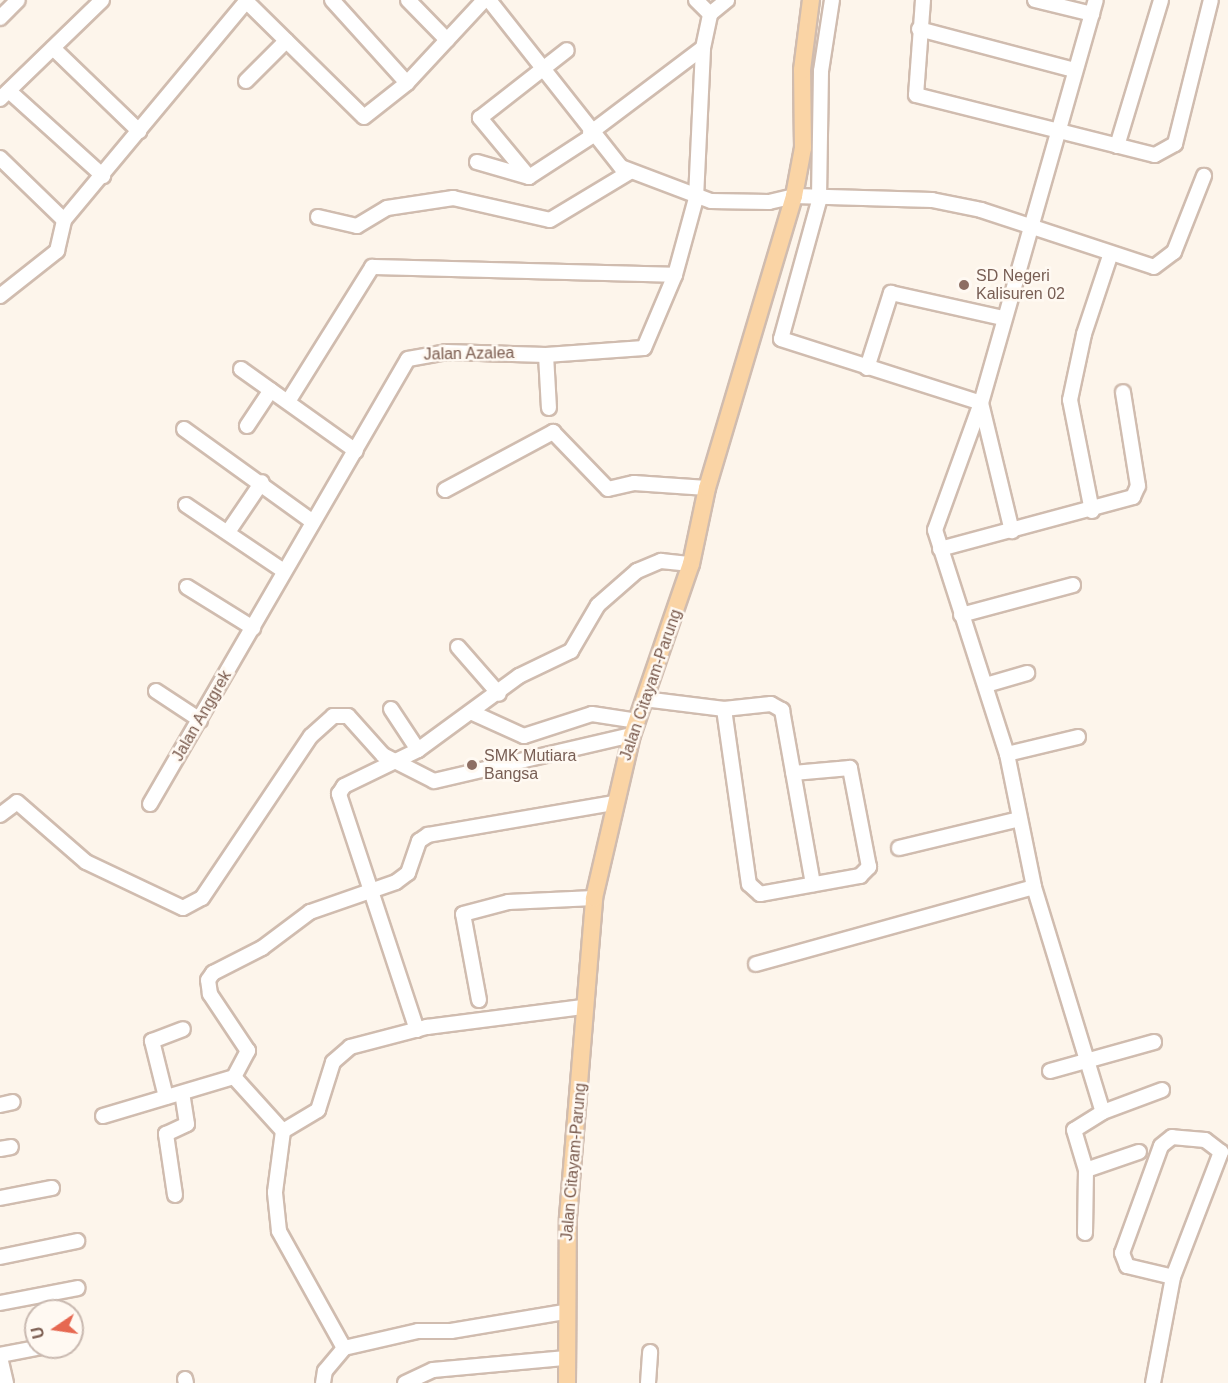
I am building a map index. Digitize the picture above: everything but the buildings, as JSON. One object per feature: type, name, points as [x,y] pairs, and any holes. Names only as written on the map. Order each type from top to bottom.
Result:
[{"type":"main road","name":"Jalan Citayam-Parung","points":[[567,1383],[564,1312],[584,1007],[594,898],[613,803],[634,728],[691,564],[707,488],[794,196],[803,148],[802,70],[811,0]]},
{"type":"street","points":[[0,18],[18,0]]},
{"type":"street","points":[[80,0],[90,11]]},
{"type":"street","points":[[102,0],[4,95],[103,176]]},
{"type":"street","points":[[332,0],[407,82]]},
{"type":"street","points":[[408,0],[447,40]]},
{"type":"street","points":[[0,296],[57,250],[64,220],[103,176],[246,1],[362,116],[407,82],[484,0]]},
{"type":"street","points":[[489,0],[591,134],[630,172],[696,198],[742,203],[794,196],[819,201],[932,200],[1027,227],[1148,267],[1167,260],[1204,176]]},
{"type":"street","points":[[696,0],[710,14],[727,0]]},
{"type":"street","points":[[832,0],[820,71],[819,201],[781,339],[981,403]]},
{"type":"street","points":[[923,0],[919,29],[916,95],[1155,155],[1173,149],[1211,0]]},
{"type":"street","points":[[1035,0],[1094,7],[1027,227],[981,403],[936,516],[940,549],[1007,754],[1034,887],[1103,1112]]},
{"type":"street","points":[[1118,146],[1161,0]]},
{"type":"street","name":"Jalan Azalea","points":[[253,628],[284,571],[412,355],[642,351],[675,275],[696,198],[703,48],[710,14]]},
{"type":"street","points":[[919,29],[1074,70]]},
{"type":"street","points":[[246,81],[286,41]]},
{"type":"street","points":[[53,48],[139,131]]},
{"type":"street","points":[[529,177],[591,134],[703,48]]},
{"type":"street","points":[[529,177],[480,118],[567,50]]},
{"type":"street","points":[[0,158],[64,220]]},
{"type":"street","points":[[477,162],[529,177]]},
{"type":"street","points":[[318,217],[357,226],[387,208],[453,198],[550,220],[630,172]]},
{"type":"street","points":[[1092,511],[1070,400],[1084,334],[1110,256]]},
{"type":"street","points":[[289,400],[372,267],[675,275]]},
{"type":"street","points":[[867,368],[891,292],[1003,318]]},
{"type":"street","points":[[546,354],[549,408]]},
{"type":"street","points":[[241,369],[289,400],[356,451]]},
{"type":"street","points":[[247,426],[271,390]]},
{"type":"street","points":[[940,549],[1121,503],[1136,492],[1123,392]]},
{"type":"street","points":[[981,403],[1012,531]]},
{"type":"street","points":[[184,429],[262,482],[313,522]]},
{"type":"street","points":[[445,490],[553,432],[608,489],[633,483],[707,488]]},
{"type":"street","points":[[228,532],[262,482]]},
{"type":"street","points":[[186,505],[284,571]]},
{"type":"street","points":[[417,1030],[369,893],[339,794],[392,759],[418,750],[543,661],[570,651],[587,618],[637,571],[661,561],[691,564]]},
{"type":"street","points":[[961,615],[1073,585]]},
{"type":"street","points":[[187,587],[253,628]]},
{"type":"street","name":"Jalan Anggrek","points":[[150,804],[253,628]]},
{"type":"street","points":[[458,647],[499,694]]},
{"type":"street","points":[[986,685],[1027,674]]},
{"type":"street","points":[[156,691],[200,720]]},
{"type":"street","points":[[644,699],[724,710],[779,707],[813,884]]},
{"type":"street","points":[[391,709],[418,750]]},
{"type":"street","points":[[724,710],[751,887],[766,894],[860,876],[868,862],[849,768],[793,773]]},
{"type":"street","points":[[473,713],[524,736],[592,714],[634,728]]},
{"type":"street","points":[[0,815],[17,802],[99,870],[183,908],[202,898],[256,813],[328,719],[348,716],[392,759],[434,781],[515,766],[634,728]]},
{"type":"street","points":[[1007,754],[1078,737]]},
{"type":"street","points":[[103,1116],[234,1077],[248,1051],[210,994],[209,976],[310,912],[369,893],[408,873],[418,841],[428,835],[613,803]]},
{"type":"street","points":[[899,848],[1020,819]]},
{"type":"street","points":[[756,964],[1034,887]]},
{"type":"street","points":[[479,1000],[463,914],[508,902],[594,898]]},
{"type":"street","points":[[283,1131],[318,1110],[333,1062],[343,1052],[417,1030],[584,1007]]},
{"type":"street","points":[[166,1097],[152,1041],[183,1029]]},
{"type":"street","points":[[1050,1071],[1154,1042]]},
{"type":"street","points":[[234,1077],[283,1131],[275,1192],[279,1231],[344,1348]]},
{"type":"street","points":[[1085,1233],[1086,1170],[1074,1130],[1103,1112],[1162,1090]]},
{"type":"street","points":[[175,1195],[166,1134],[186,1124],[182,1094]]},
{"type":"street","points":[[1153,1383],[1173,1276],[1219,1159],[1221,1149],[1205,1140],[1172,1137],[1161,1146],[1122,1257],[1127,1266],[1173,1276]]},
{"type":"street","points":[[1086,1170],[1139,1152]]},
{"type":"street","points":[[0,1198],[52,1188]]},
{"type":"street","points":[[0,1257],[77,1241]]},
{"type":"street","points":[[0,1303],[78,1288]]},
{"type":"street","points":[[323,1383],[324,1371],[344,1348],[418,1331],[451,1331],[564,1312]]},
{"type":"street","points":[[6,1383],[0,1356],[24,1351]]},
{"type":"street","points":[[648,1383],[650,1352]]},
{"type":"street","points":[[405,1383],[433,1370],[566,1358]]},
{"type":"place","name":"SD Negeri Kalisuren 02","points":[[964,285]]},
{"type":"place","name":"SMK Mutiara Bangsa","points":[[472,765]]}]
